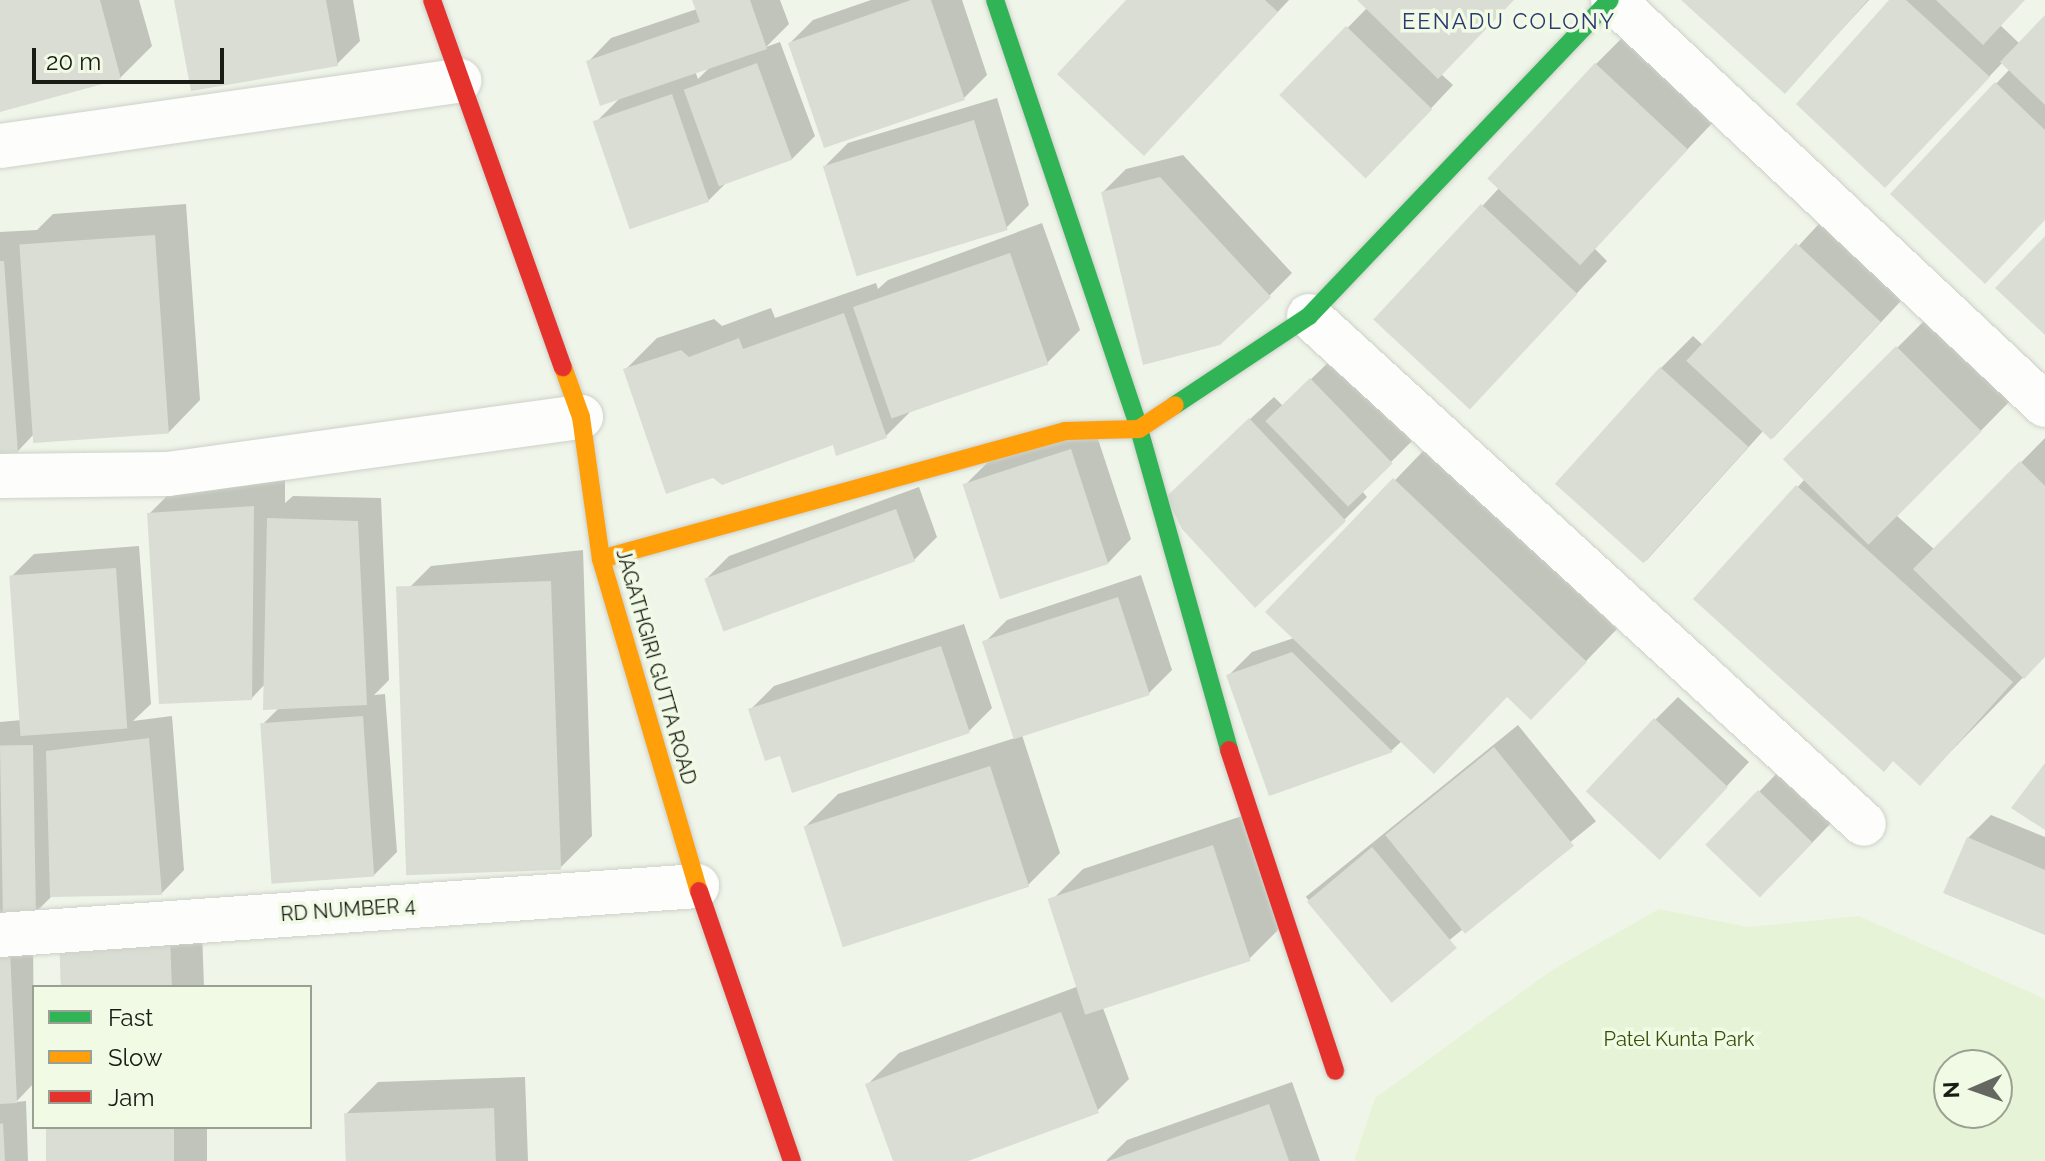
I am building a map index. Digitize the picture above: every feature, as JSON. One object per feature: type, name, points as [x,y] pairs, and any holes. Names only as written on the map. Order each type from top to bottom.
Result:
[{"type":"street","name":"JAGATHGIRI GUTTA ROAD","points":[[432,0],[581,417],[601,559],[697,886],[792,1161]]},
{"type":"street","points":[[995,0],[1139,429],[1241,793],[1335,1071]]},
{"type":"street","points":[[601,559],[1065,431],[1139,429],[1309,316],[1612,0],[2045,405]]},
{"type":"street","points":[[0,146],[459,81]]},
{"type":"street","points":[[1309,316],[1864,824]]},
{"type":"street","points":[[0,476],[168,474],[581,417]]},
{"type":"street","name":"RD NUMBER 4","points":[[0,935],[697,886]]},
{"type":"green space","name":"Patel Kunta Park","points":[[1659,909],[1748,927],[1859,916],[2045,999],[2045,1161],[1354,1161],[1375,1098],[1552,970]]},
{"type":"building","points":[[0,0],[100,0],[121,79],[0,112]]},
{"type":"building","points":[[174,0],[326,0],[338,66],[191,91]]},
{"type":"building","points":[[692,0],[750,0],[767,49],[600,106],[586,61],[700,22]]},
{"type":"building","points":[[911,0],[931,0],[965,100],[824,148],[788,43]]},
{"type":"building","points":[[1126,0],[1265,0],[1278,12],[1144,156],[1057,74]]},
{"type":"building","points":[[1357,0],[1514,0],[1438,79]]},
{"type":"building","points":[[1681,0],[1868,0],[1785,94]]},
{"type":"building","points":[[1889,0],[1906,0],[1990,77],[1885,188],[1796,104]]},
{"type":"building","points":[[1936,0],[2025,0],[1983,45]]},
{"type":"building","points":[[2045,15],[2045,105],[2000,62]]},
{"type":"building","points":[[1346,26],[1432,109],[1366,178],[1279,95]]},
{"type":"building","points":[[757,63],[792,160],[719,186],[684,90]]},
{"type":"building","points":[[1595,63],[1688,150],[1580,265],[1487,179]]},
{"type":"building","points":[[1995,82],[2045,130],[2045,220],[1985,284],[1890,194]]},
{"type":"building","points":[[672,94],[709,202],[630,229],[593,121]]},
{"type":"building","points":[[974,120],[1008,230],[857,276],[823,166]]},
{"type":"building","points":[[1160,177],[1271,297],[1220,345],[1143,365],[1101,192]]},
{"type":"building","points":[[1481,204],[1578,294],[1470,410],[1373,320]]},
{"type":"building","points":[[155,235],[169,434],[33,443],[19,244]]},
{"type":"building","points":[[2045,236],[2045,335],[1995,288]]},
{"type":"building","points":[[1796,243],[1881,322],[1771,440],[1686,361]]},
{"type":"building","points":[[1010,253],[1048,365],[891,419],[853,307]]},
{"type":"building","points":[[0,261],[4,261],[18,453],[0,454]]},
{"type":"building","points":[[844,313],[887,438],[836,456],[833,445],[722,485],[713,478],[666,494],[623,369],[681,350],[689,357],[739,338],[743,349]]},
{"type":"building","points":[[1896,346],[1982,432],[1868,545],[1783,459]]},
{"type":"building","points":[[1660,367],[1748,447],[1643,563],[1555,484]]},
{"type":"building","points":[[1310,378],[1393,464],[1348,507],[1265,421]]},
{"type":"building","points":[[1249,418],[1346,521],[1255,608],[1182,529],[1166,497]]},
{"type":"building","points":[[1071,449],[1108,564],[1000,599],[963,484]]},
{"type":"building","points":[[2020,461],[2045,486],[2045,657],[2024,679],[1913,569]]},
{"type":"building","points":[[1393,478],[1587,662],[1531,720],[1507,697],[1434,774],[1265,612]]},
{"type":"building","points":[[1796,485],[2013,682],[1920,786],[1893,761],[1884,772],[1693,599]]},
{"type":"building","points":[[254,506],[252,700],[159,704],[147,513]]},
{"type":"building","points":[[896,509],[915,562],[723,631],[704,579]]},
{"type":"building","points":[[267,518],[358,521],[367,705],[263,710]]},
{"type":"building","points":[[116,568],[127,729],[20,736],[9,575]]},
{"type":"building","points":[[551,581],[561,870],[406,875],[396,586]]},
{"type":"building","points":[[1118,597],[1150,695],[1014,739],[982,641]]},
{"type":"building","points":[[941,646],[970,733],[792,793],[780,756],[765,761],[748,709]]},
{"type":"building","points":[[1292,652],[1393,752],[1269,796],[1226,675]]},
{"type":"building","points":[[363,716],[374,877],[271,884],[260,723]]},
{"type":"building","points":[[1654,718],[1728,787],[1660,860],[1586,791]]},
{"type":"building","points":[[149,738],[162,895],[50,897],[46,751]]},
{"type":"building","points":[[33,745],[36,914],[3,915],[0,746]]},
{"type":"building","points":[[1494,747],[1574,846],[1465,934],[1385,835]]},
{"type":"building","points":[[2045,763],[2045,830],[2011,808]]},
{"type":"building","points":[[990,766],[1029,887],[843,947],[804,827]]},
{"type":"building","points":[[1758,790],[1813,843],[1760,897],[1705,845]]},
{"type":"building","points":[[1967,837],[2045,870],[2045,935],[1943,893]]},
{"type":"building","points":[[1213,845],[1251,961],[1085,1015],[1048,899]]},
{"type":"building","points":[[1372,847],[1457,948],[1392,1003],[1307,902]]},
{"type":"building","points":[[170,934],[172,985],[61,985],[59,938]]},
{"type":"building","points":[[0,950],[10,950],[17,1103],[0,1104]]},
{"type":"building","points":[[1061,1012],[1099,1113],[968,1161],[893,1161],[865,1084]]},
{"type":"building","points":[[1269,1104],[1289,1161],[1108,1161]]},
{"type":"building","points":[[494,1108],[496,1161],[346,1161],[344,1113]]},
{"type":"building","points":[[3,1123],[5,1161],[0,1161],[0,1124]]},
{"type":"building","points":[[46,1129],[174,1129],[174,1161],[46,1161]]},
{"type":"traffic: fast","points":[[995,0],[1139,429],[1229,750]]},
{"type":"traffic: fast","points":[[1175,405],[1309,316],[1610,0]]},
{"type":"traffic: slow","points":[[563,367],[581,417],[601,559],[699,891]]},
{"type":"traffic: slow","points":[[601,559],[1065,431],[1139,429],[1175,405]]},
{"type":"traffic: jam","points":[[432,0],[563,367]]},
{"type":"traffic: jam","points":[[1229,750],[1335,1071]]},
{"type":"traffic: jam","points":[[699,891],[792,1161]]},
{"type":"district","name":"EENADU COLONY","points":[[1509,22]]}]
